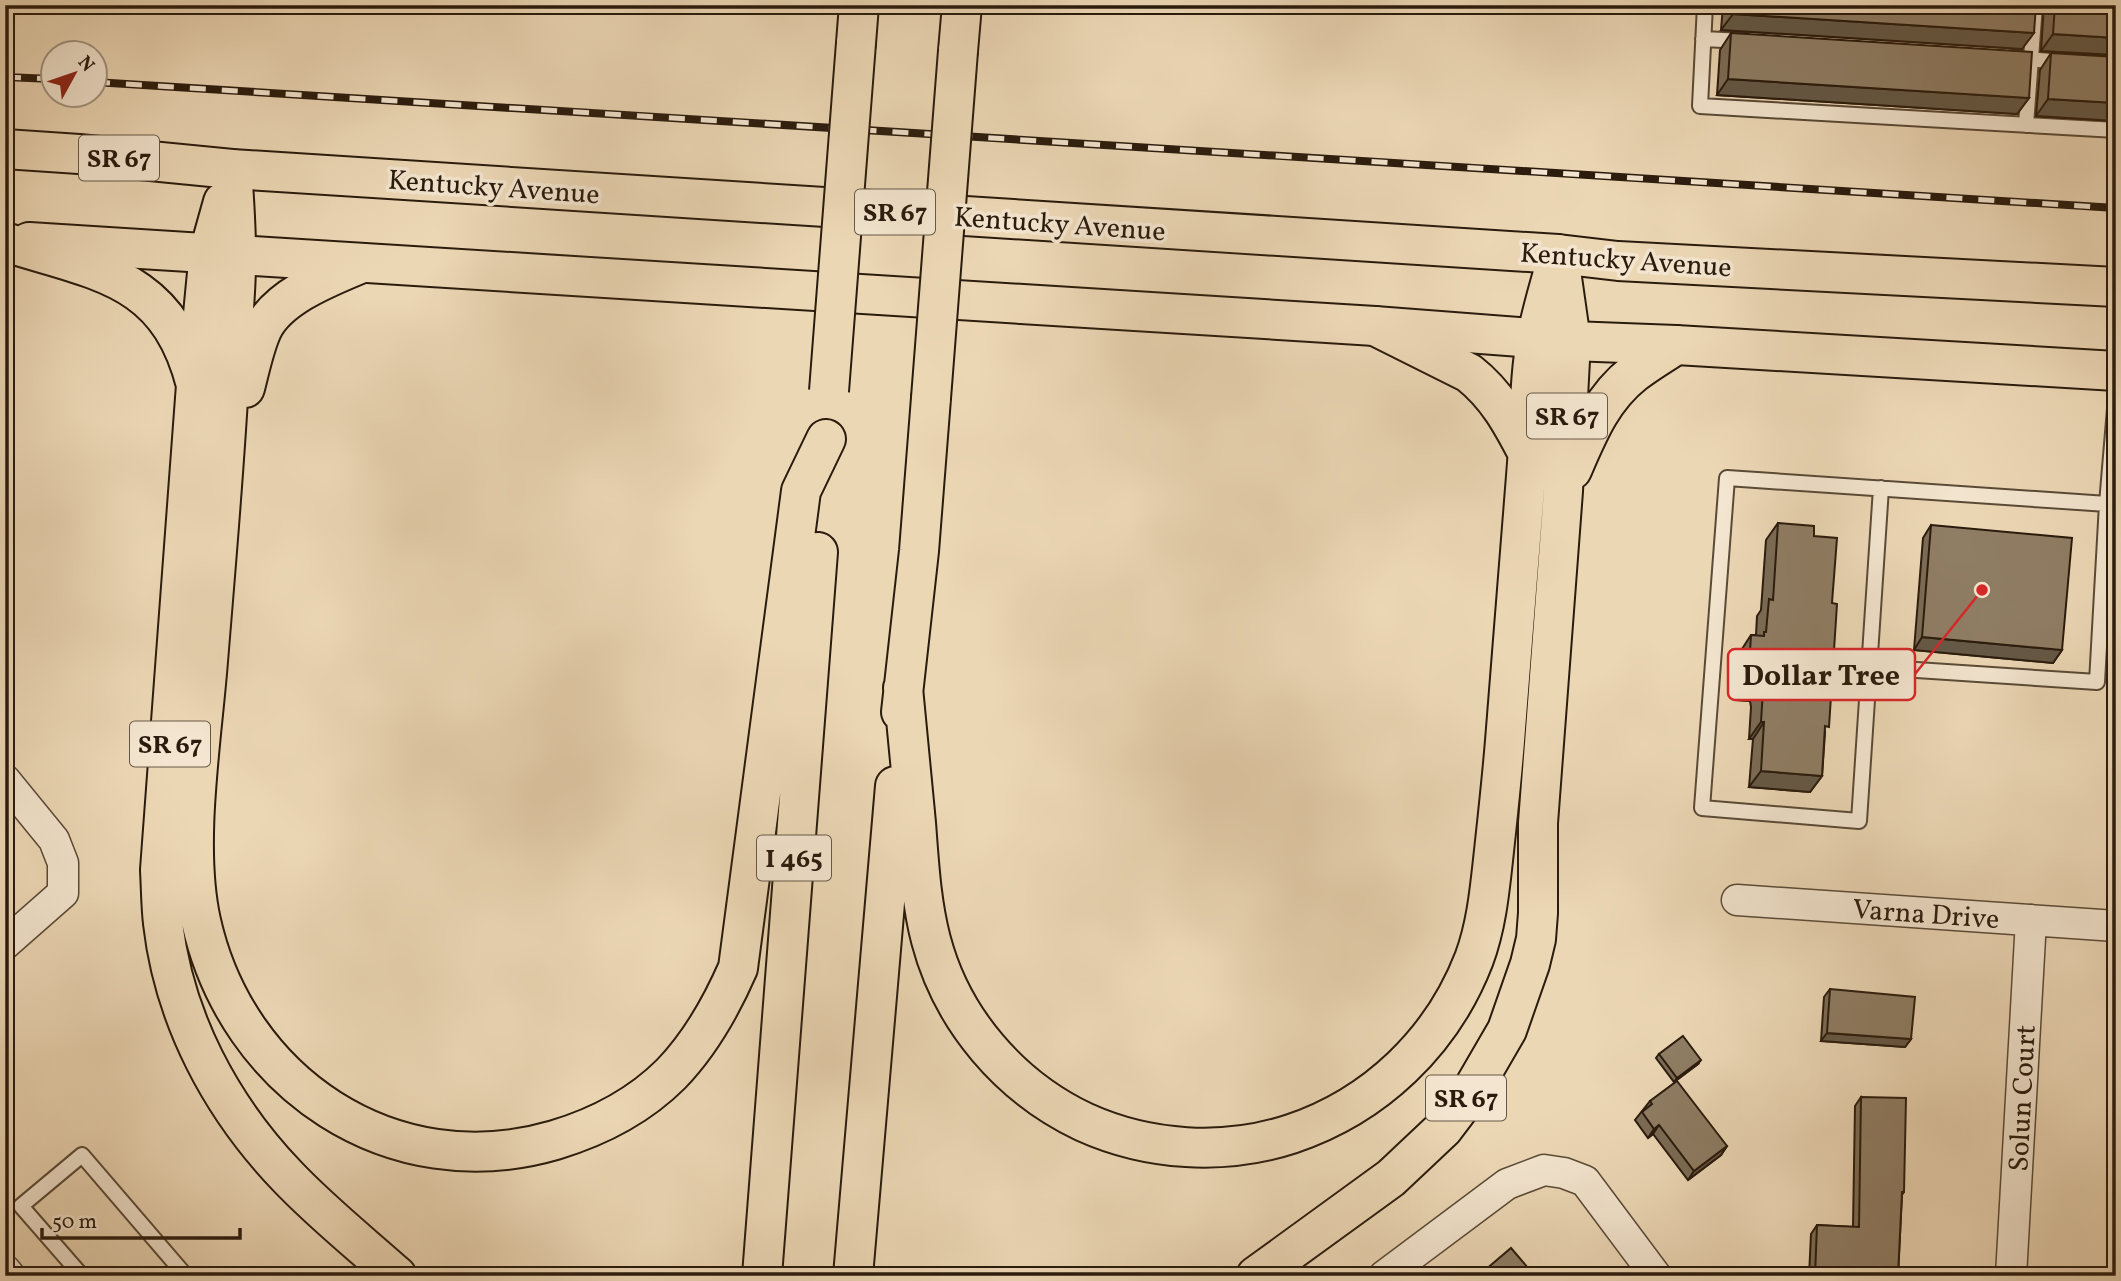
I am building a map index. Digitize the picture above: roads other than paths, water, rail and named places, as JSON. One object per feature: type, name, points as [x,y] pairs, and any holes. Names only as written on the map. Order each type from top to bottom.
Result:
[{"type":"main road","name":"I 465","points":[[762,1276],[859,5]]},
{"type":"main road","points":[[853,1276],[903,688],[919,551],[962,5]]},
{"type":"main road","name":"Kentucky Avenue","points":[[5,149],[232,169],[1558,254],[1618,261],[2116,287]]},
{"type":"main road","points":[[196,385],[223,253],[232,169]]},
{"type":"main road","points":[[5,241],[1375,326],[1554,340],[2116,371]]},
{"type":"main road","name":"SR 67","points":[[5,241],[111,276],[149,298],[172,326],[188,356],[196,385],[160,870],[162,922],[174,984],[202,1055],[240,1120],[288,1177],[397,1276]]},
{"type":"main road","points":[[223,253],[225,454],[194,849],[201,920],[216,974],[238,1016],[267,1057],[303,1092],[345,1119],[391,1140],[439,1150],[488,1152],[532,1147],[582,1132],[629,1108],[669,1076],[701,1040],[722,1004],[738,968],[802,491],[826,439]]},
{"type":"main road","points":[[903,688],[923,898],[936,959],[956,1002],[982,1041],[1012,1075],[1050,1103],[1091,1125],[1170,1146],[1207,1148],[1275,1139],[1320,1124],[1361,1101],[1414,1056],[1443,1018],[1475,955],[1488,900],[1502,779],[1528,454],[1554,340],[1558,254]]},
{"type":"main road","points":[[225,454],[256,345],[267,320],[298,294],[330,276],[362,263]]},
{"type":"main road","points":[[1375,326],[1461,369],[1481,383],[1509,418],[1528,454]]},
{"type":"main road","name":"SR 67","points":[[1256,1276],[1391,1178],[1443,1129],[1471,1092],[1516,1008],[1530,964],[1537,926],[1538,823],[1563,491],[1554,340]]},
{"type":"main road","points":[[1563,491],[1592,423],[1602,407],[1636,371],[1676,345]]},
{"type":"street","points":[[5,780],[54,840],[63,863],[63,893],[5,944]]},
{"type":"street","name":"Varna Drive","points":[[1737,900],[2116,926]]},
{"type":"street","name":"Solun Court","points":[[2011,1276],[2031,920]]},
{"type":"street","points":[[1384,1276],[1507,1184],[1544,1170],[1564,1173],[1586,1181],[1657,1276]]},
{"type":"street","points":[[5,1270],[10,1276]]},
{"type":"lane","points":[[1706,5],[1700,106],[2116,130]]},
{"type":"lane","points":[[2026,125],[2035,5]]},
{"type":"lane","points":[[1703,38],[1758,42]]},
{"type":"lane","points":[[2004,58],[2080,63]]},
{"type":"lane","points":[[1871,667],[2097,682],[2110,544],[2107,503],[2116,397]]},
{"type":"lane","points":[[1881,488],[1859,821],[1702,808],[1727,478],[1881,488],[2107,503]]},
{"type":"lane","points":[[82,1276],[21,1206],[82,1155],[186,1276]]},
{"type":"railway","points":[[5,77],[38,78]]},
{"type":"railway","points":[[108,83],[2116,208]]},
{"type":"place","name":"Dollar Tree","points":[[1982,590]]}]
